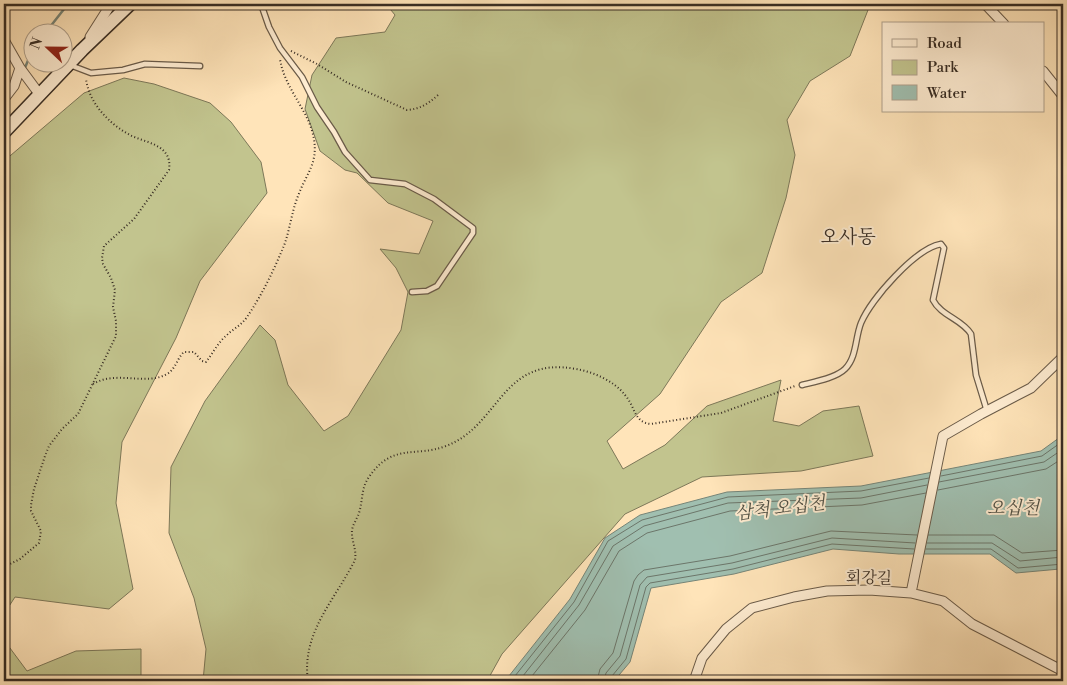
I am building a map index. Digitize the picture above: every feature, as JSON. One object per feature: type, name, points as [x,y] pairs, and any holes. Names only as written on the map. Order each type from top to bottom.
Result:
[{"type":"street","points":[[82,50],[111,4]]},
{"type":"street","points":[[72,61],[130,4]]},
{"type":"street","points":[[984,4],[1002,22]]},
{"type":"street","points":[[4,40],[20,69],[40,95]]},
{"type":"street","points":[[4,99],[14,86],[20,69]]},
{"type":"street","points":[[1044,71],[1063,96]]},
{"type":"street","points":[[4,132],[62,72]]},
{"type":"street","points":[[911,593],[943,436],[1031,388],[1063,358]]},
{"type":"street","name":"회강길","points":[[694,681],[702,658],[726,629],[752,608],[785,599],[827,592],[869,590],[911,593],[943,601],[972,624],[1063,671]]},
{"type":"lane","points":[[260,4],[280,48],[302,77],[317,108],[345,152],[366,176],[370,180],[396,182],[412,188],[442,204],[473,228],[473,233],[437,286],[427,292],[412,292]]},
{"type":"lane","points":[[72,65],[91,73],[123,70],[145,64],[200,66]]},
{"type":"lane","points":[[802,385],[824,380],[842,372],[846,368],[853,354],[862,323],[876,300],[902,268],[913,258],[935,245],[941,244],[944,248],[933,300],[939,309],[968,328],[971,334],[976,375],[987,411]]},
{"type":"path","points":[[93,384],[111,378],[150,378],[165,375],[173,369],[184,352],[194,352],[202,361],[206,362],[226,335],[241,326],[254,306],[285,243],[298,197],[312,168],[315,156],[312,129],[280,64],[281,46],[346,82],[407,110],[414,110],[423,106],[438,95]]},
{"type":"path","points":[[4,567],[20,559],[39,542],[41,531],[32,511],[34,489],[39,472],[49,446],[62,429],[78,414],[114,341],[116,330],[113,312],[115,290],[103,264],[104,246],[137,215],[167,174],[170,164],[156,144],[128,134],[104,115],[91,94],[87,84],[86,71]]},
{"type":"path","points":[[308,681],[306,662],[312,636],[355,560],[356,550],[352,531],[359,512],[364,485],[370,476],[389,458],[401,452],[430,451],[457,441],[477,424],[516,380],[524,375],[544,369],[560,368],[589,372],[620,390],[626,396],[641,422],[651,424],[721,414],[777,392],[802,385]]},
{"type":"green space","points":[[386,4],[867,4],[868,10],[850,56],[810,81],[787,120],[795,155],[786,198],[762,273],[721,302],[660,394],[607,441],[623,469],[665,445],[707,406],[781,380],[773,421],[799,426],[823,411],[859,406],[873,456],[801,471],[702,477],[625,514],[502,654],[487,681],[203,681],[206,649],[194,598],[169,533],[171,467],[205,401],[260,325],[275,340],[288,385],[324,431],[348,416],[401,330],[408,292],[396,268],[380,249],[419,254],[433,221],[388,203],[357,173],[345,170],[320,151],[305,109],[312,75],[336,38],[385,32],[395,15]]},
{"type":"green space","points":[[124,78],[154,84],[210,103],[231,122],[261,162],[267,193],[200,281],[176,338],[122,442],[116,503],[133,589],[109,609],[15,597],[4,614],[4,161],[84,93]]},
{"type":"green space","points":[[4,640],[27,671],[76,651],[141,649],[141,681],[4,681]]},
{"type":"water","name":"오십천","points":[[1063,435],[1063,567],[1060,569],[1016,573],[990,554],[899,554],[833,549],[734,574],[651,588],[630,662],[614,681],[505,681],[570,599],[605,538],[640,515],[727,492],[861,486],[1041,451]]},
{"type":"waterway","points":[[54,22],[68,4]]},
{"type":"district","name":"오사동","points":[[848,236]]},
{"type":"water label","name":"삼척 오십천","points":[[780,508]]}]
